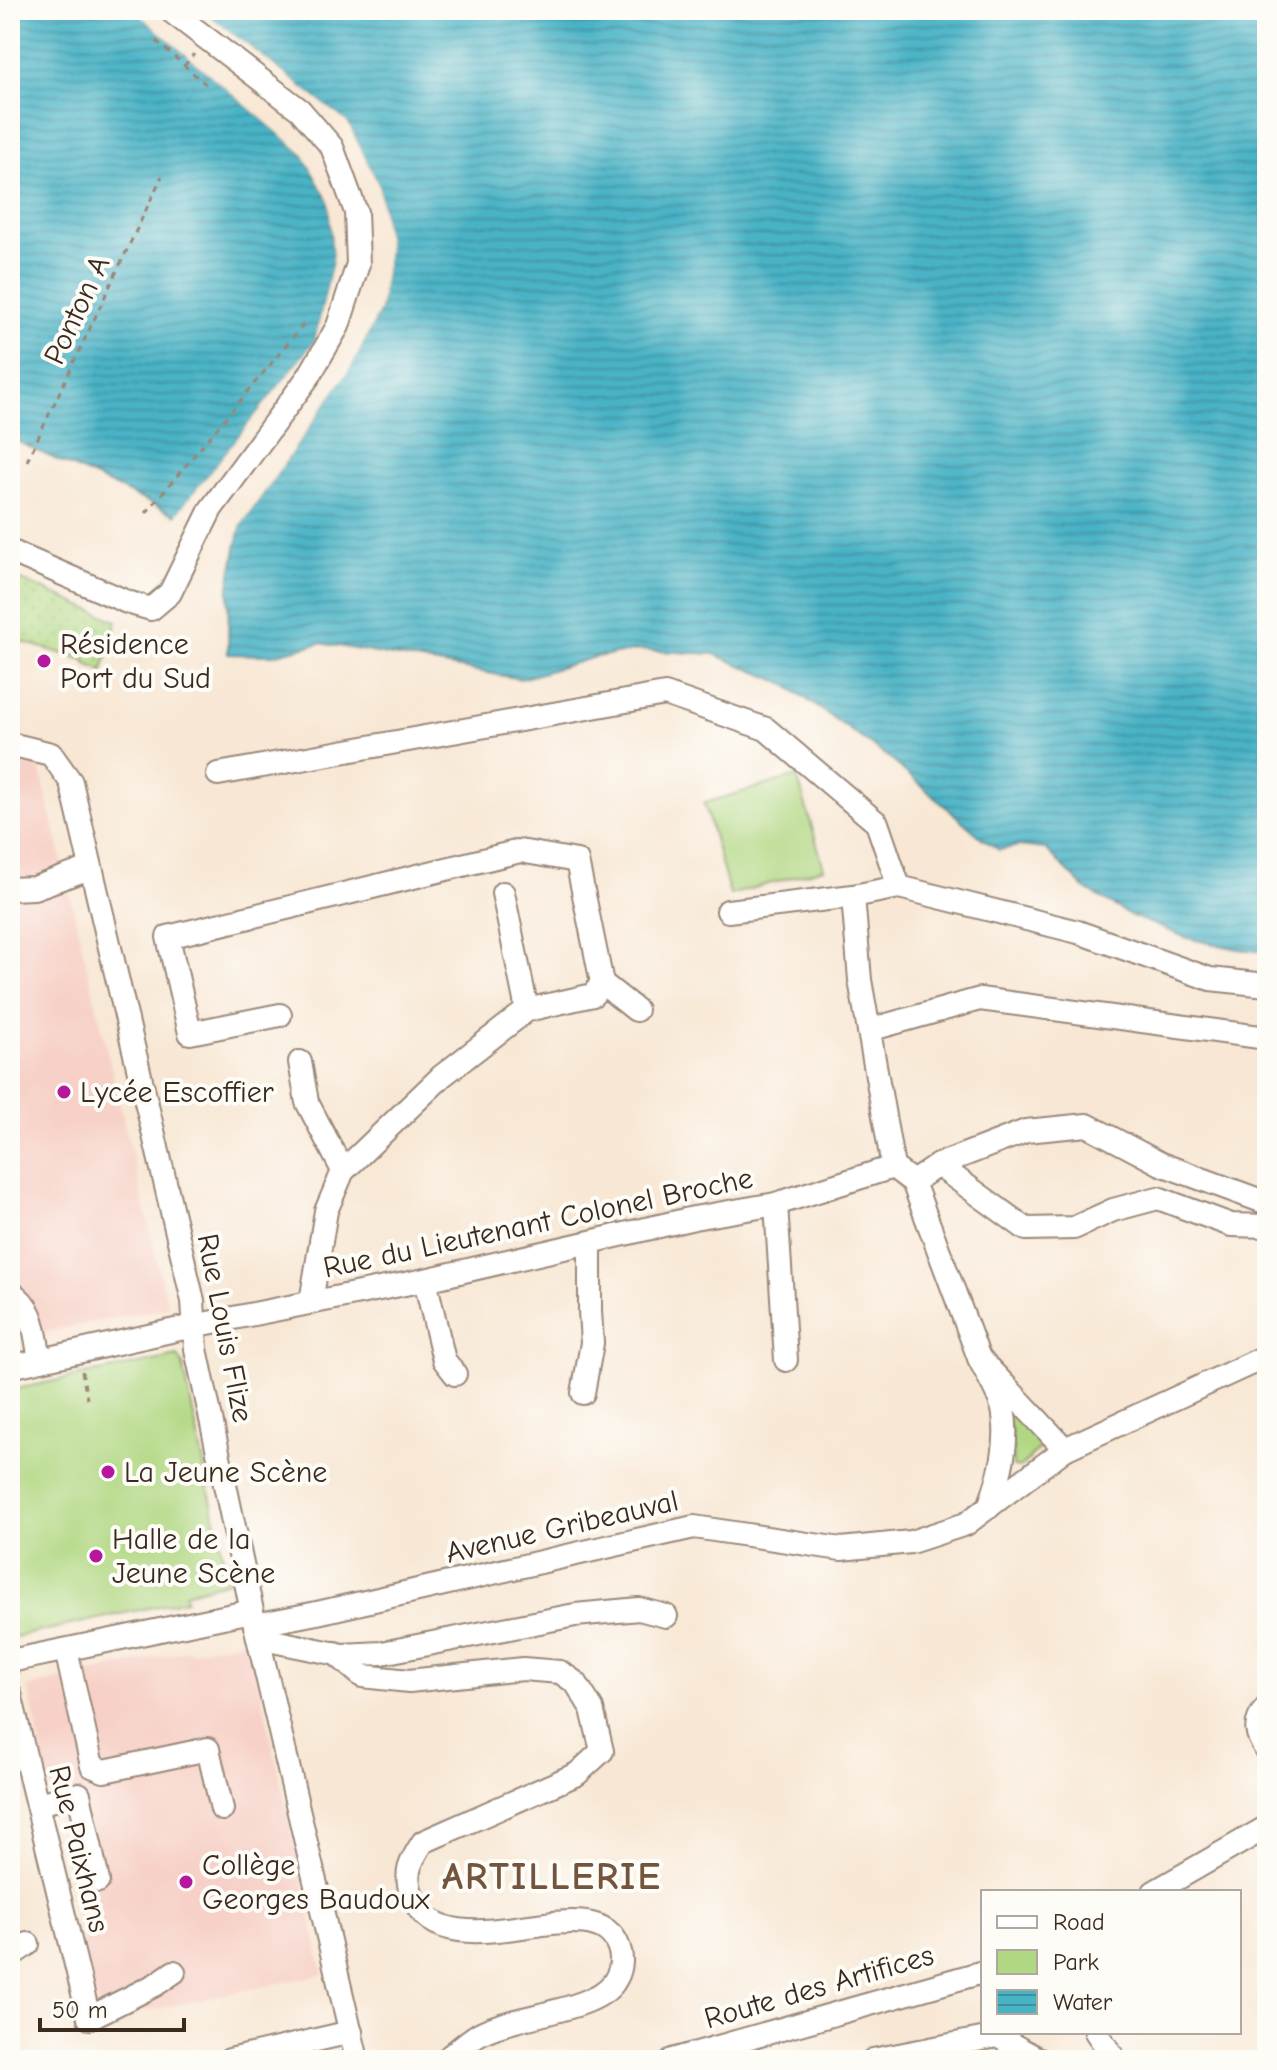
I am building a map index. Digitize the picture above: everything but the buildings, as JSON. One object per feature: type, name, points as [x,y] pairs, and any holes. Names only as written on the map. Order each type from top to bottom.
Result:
[{"type":"street","points":[[10,551],[127,602],[151,609],[170,593],[211,509],[309,376],[338,326],[358,264],[356,212],[332,147],[300,110],[172,12]]},
{"type":"street","points":[[218,774],[665,694],[766,729],[877,823],[899,887]]},
{"type":"street","name":"Rue Louis Flize","points":[[10,744],[51,754],[71,782],[193,1301],[196,1349],[255,1625],[357,2060]]},
{"type":"street","points":[[280,1015],[190,1033],[168,937],[520,851],[577,861],[602,983],[636,1010]]},
{"type":"street","points":[[10,889],[34,888],[90,868]]},
{"type":"street","points":[[728,911],[853,896],[899,887],[1078,932],[1210,979],[1267,985]]},
{"type":"street","points":[[503,893],[527,1010]]},
{"type":"street","points":[[853,896],[860,980],[893,1167],[913,1182],[979,1358],[1003,1408],[1001,1474],[989,1507]]},
{"type":"street","points":[[311,1302],[326,1211],[343,1171],[442,1076],[527,1010],[593,995],[602,983]]},
{"type":"street","points":[[869,1030],[980,999],[1267,1038]]},
{"type":"street","points":[[300,1062],[307,1102],[343,1171]]},
{"type":"street","points":[[913,1182],[938,1165],[1026,1131],[1087,1125],[1161,1164],[1267,1203]]},
{"type":"street","points":[[938,1165],[1026,1229],[1074,1228],[1113,1210],[1158,1198],[1231,1225],[1267,1226]]},
{"type":"street","name":"Rue du Lieutenant Colonel Broche","points":[[10,1367],[193,1326],[425,1280],[694,1218],[776,1204],[893,1167]]},
{"type":"street","points":[[776,1204],[786,1360]]},
{"type":"street","points":[[583,1393],[592,1343],[590,1243]]},
{"type":"street","points":[[425,1280],[444,1360],[455,1374]]},
{"type":"street","points":[[10,1292],[27,1306],[40,1360]]},
{"type":"street","points":[[10,1374],[183,1338],[196,1349]]},
{"type":"street","name":"Avenue Gribeauval","points":[[10,1661],[66,1650],[255,1625],[332,1610],[694,1527],[841,1549],[911,1542],[966,1524],[1065,1449],[1267,1356]]},
{"type":"street","points":[[979,1358],[1065,1449]]},
{"type":"street","points":[[255,1625],[342,1655],[382,1653],[575,1615],[639,1609],[666,1616]]},
{"type":"street","points":[[66,1650],[92,1766],[104,1771],[208,1749],[222,1809]]},
{"type":"street","points":[[335,1653],[362,1676],[409,1681],[523,1669],[560,1672],[576,1683],[595,1717],[602,1751],[577,1774],[423,1842],[409,1864],[408,1887],[419,1912],[440,1926],[481,1932],[570,1921],[599,1925],[616,1940],[622,1958],[613,1983],[590,2001],[507,2023],[480,2034],[448,2060]]},
{"type":"street","name":"Rue Paixhans","points":[[10,1694],[89,2018],[174,1972]]},
{"type":"street","points":[[1267,1707],[1258,1719],[1257,1728],[1258,1737],[1267,1751]]},
{"type":"street","points":[[37,1804],[79,1794],[98,1881]]},
{"type":"street","points":[[1157,1890],[1267,1827]]},
{"type":"street","name":"Route des Artifices","points":[[672,2060],[981,1973]]},
{"type":"street","points":[[230,2060],[351,2032]]},
{"type":"street","points":[[1097,2034],[1115,2060]]},
{"type":"street","points":[[873,2060],[997,2036],[1040,2060]]},
{"type":"street","points":[[962,2060],[997,2036]]},
{"type":"path","points":[[156,41],[208,86]]},
{"type":"path","points":[[10,106],[16,93]]},
{"type":"path","name":"Ponton A","points":[[27,461],[162,176]]},
{"type":"path","points":[[146,513],[304,324]]},
{"type":"path","points":[[80,1360],[87,1399]]},
{"type":"shaded area","name":"Lycée Escoffier","points":[[10,758],[38,760],[168,1307],[10,1339]]},
{"type":"shaded area","name":"Collège Georges Baudoux","points":[[249,1639],[323,1974],[100,2021],[28,1687]]},
{"type":"green space","points":[[10,575],[117,621],[103,671],[86,664],[87,661],[10,638]]},
{"type":"green space","points":[[797,776],[824,868],[730,895],[704,803]]},
{"type":"green space","name":"La Jeune Scène","points":[[178,1356],[183,1365],[228,1581],[185,1593],[186,1600],[10,1638],[10,1390]]},
{"type":"green space","points":[[1000,1393],[1043,1445],[1020,1468],[1013,1467],[1011,1432]]},
{"type":"water","points":[[10,10],[136,11],[303,154],[329,201],[333,261],[315,341],[176,515],[10,438]]},
{"type":"water","points":[[202,10],[1267,10],[1267,952],[1187,938],[1130,915],[1084,888],[1046,849],[1019,846],[999,850],[888,757],[785,684],[714,654],[640,650],[595,657],[521,679],[321,643],[272,655],[228,654],[229,586],[240,527],[353,364],[380,310],[388,250],[379,186],[348,123]]},
{"type":"pier","points":[[130,10],[141,10],[306,152],[333,200],[337,262],[318,342],[180,517],[176,515],[315,341],[333,261],[329,201],[303,154],[135,11]]},
{"type":"pier","points":[[198,10],[202,10],[348,123],[379,186],[388,250],[380,310],[353,364],[240,527],[236,545],[233,543],[236,525],[350,362],[376,309],[384,250],[375,188],[344,126]]},
{"type":"place","name":"Résidence Port du Sud","points":[[44,661]]},
{"type":"place","name":"Lycée Escoffier","points":[[64,1092]]},
{"type":"place","name":"La Jeune Scène","points":[[108,1472]]},
{"type":"place","name":"Halle de la Jeune Scène","points":[[96,1556]]},
{"type":"place","name":"Collège Georges Baudoux","points":[[186,1882]]},
{"type":"district","name":"ARTILLERIE","points":[[552,1877]]}]
